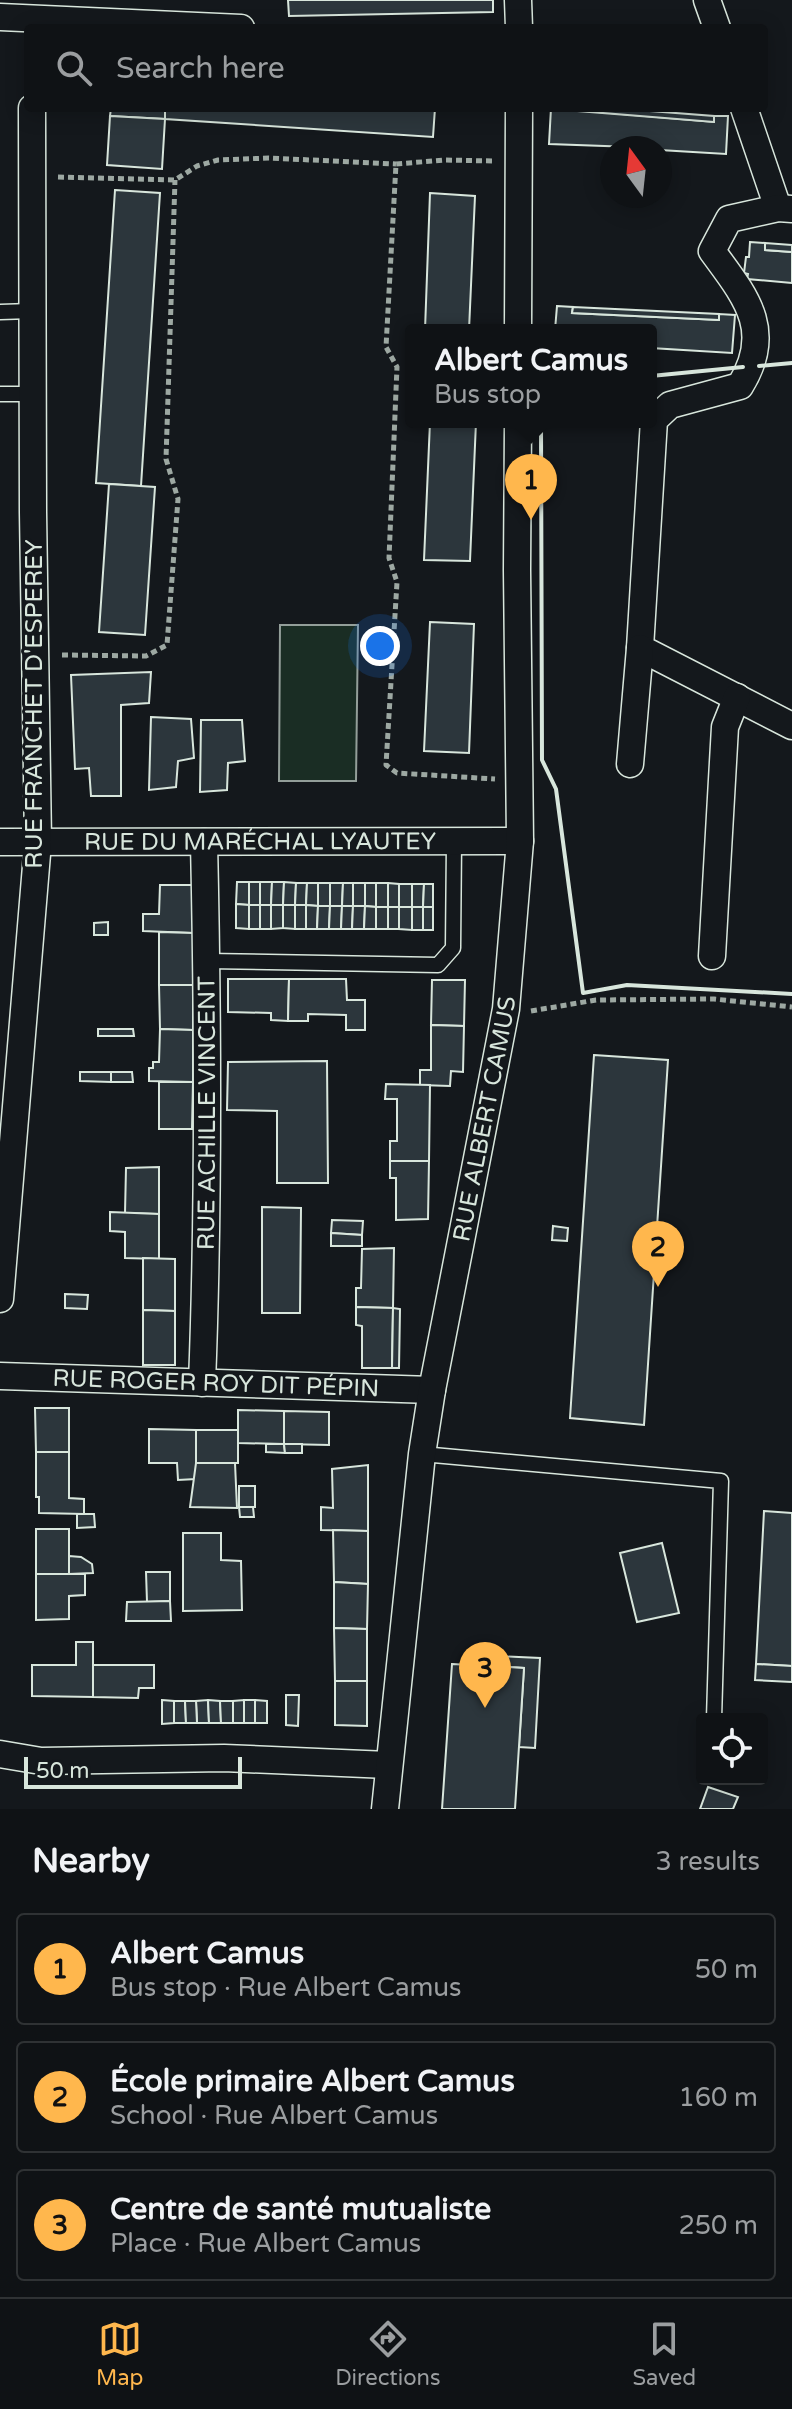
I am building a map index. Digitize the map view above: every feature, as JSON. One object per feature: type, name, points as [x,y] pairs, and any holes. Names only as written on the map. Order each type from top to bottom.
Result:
[{"type":"street","points":[[518,0],[519,24]]},
{"type":"street","points":[[707,0],[716,24]]},
{"type":"street","points":[[0,17],[33,15],[141,24]]},
{"type":"street","name":"RUE FRANCHET D'ESPEREY","points":[[0,1299],[38,842],[31,311],[32,112]]},
{"type":"street","points":[[518,324],[519,112]]},
{"type":"street","points":[[657,417],[670,405],[740,386],[753,366],[756,330],[744,296],[712,251],[729,219],[785,209],[746,112]]},
{"type":"street","name":"RUE ALBERT CAMUS","points":[[385,1809],[422,1454],[506,1009],[520,841],[518,428]]},
{"type":"street","points":[[630,764],[654,428]]},
{"type":"street","points":[[640,648],[792,726]]},
{"type":"street","points":[[712,956],[725,727],[737,697]]},
{"type":"street","name":"RUE DU MARÉCHAL LYAUTEY","points":[[0,842],[520,841]]},
{"type":"street","name":"RUE ACHILLE VINCENT","points":[[202,1383],[206,1285],[207,961],[204,842]]},
{"type":"street","name":"RUE ROGER ROY DIT PÉPIN","points":[[0,1376],[432,1390]]},
{"type":"street","points":[[0,1754],[41,1761],[224,1758],[388,1765]]},
{"type":"lane","points":[[0,312],[31,311]]},
{"type":"lane","points":[[0,394],[32,394]]},
{"type":"lane","points":[[207,961],[438,965],[453,948],[454,842]]},
{"type":"lane","points":[[422,1454],[721,1481],[714,1713]]},
{"type":"path","points":[[32,177],[175,180],[197,166],[218,160],[269,158],[396,164],[445,160],[519,161]]},
{"type":"path","points":[[396,164],[386,347],[397,367],[389,558],[397,582],[386,765],[397,773],[520,780]]},
{"type":"path","points":[[36,655],[146,656],[167,645],[178,499],[166,459],[175,180]]},
{"type":"path","points":[[518,1009],[533,1011],[596,1000],[699,999],[792,1007]]},
{"type":"green space","points":[[280,625],[358,625],[356,781],[279,781]]},
{"type":"building","points":[[288,0],[493,0],[493,12],[289,16]]},
{"type":"building","points":[[110,112],[165,112],[165,119],[110,116]]},
{"type":"building","points":[[165,112],[435,112],[433,137],[165,119]]},
{"type":"building","points":[[551,112],[598,112],[714,122],[714,116],[728,116],[726,154],[672,151],[672,136],[600,136],[600,146],[549,144]]},
{"type":"building","points":[[591,112],[714,116],[714,122]]},
{"type":"building","points":[[110,116],[165,119],[162,169],[107,165]]},
{"type":"building","points":[[115,190],[160,193],[141,486],[96,483]]},
{"type":"building","points":[[430,193],[475,196],[469,324],[425,324]]},
{"type":"building","points":[[750,242],[765,243],[765,250],[792,252],[792,283],[747,279],[748,274],[744,273]]},
{"type":"building","points":[[765,243],[792,245],[792,252],[765,250]]},
{"type":"building","points":[[557,306],[573,307],[572,313],[719,320],[719,314],[735,315],[732,353],[657,348],[657,324],[556,324]]},
{"type":"building","points":[[573,307],[719,314],[719,320],[572,313]]},
{"type":"building","points":[[430,428],[476,428],[470,561],[424,560]]},
{"type":"building","points":[[109,484],[155,487],[145,635],[99,632]]},
{"type":"building","points":[[430,622],[474,624],[469,753],[424,751]]},
{"type":"building","points":[[151,672],[149,703],[121,705],[121,796],[91,796],[89,768],[75,769],[71,675]]},
{"type":"building","points":[[151,717],[191,719],[194,758],[178,761],[176,787],[149,790]]},
{"type":"building","points":[[201,720],[242,720],[245,761],[228,763],[227,790],[200,792]]},
{"type":"building","points":[[237,882],[249,882],[249,905],[236,904]]},
{"type":"building","points":[[249,882],[260,882],[260,905],[249,905]]},
{"type":"building","points":[[260,882],[272,882],[271,905],[260,905]]},
{"type":"building","points":[[272,882],[284,882],[283,905],[271,905]]},
{"type":"building","points":[[284,882],[296,883],[295,905],[283,905]]},
{"type":"building","points":[[296,883],[307,883],[306,905],[295,905]]},
{"type":"building","points":[[307,883],[318,883],[318,906],[306,905]]},
{"type":"building","points":[[318,883],[330,883],[330,906],[318,906]]},
{"type":"building","points":[[330,883],[343,883],[342,906],[330,906]]},
{"type":"building","points":[[343,883],[353,883],[353,906],[342,906]]},
{"type":"building","points":[[353,883],[365,883],[365,906],[353,906]]},
{"type":"building","points":[[365,883],[376,883],[376,907],[365,906]]},
{"type":"building","points":[[376,883],[388,883],[388,907],[376,907]]},
{"type":"building","points":[[388,883],[399,884],[399,907],[388,907]]},
{"type":"building","points":[[399,884],[412,884],[412,907],[399,907]]},
{"type":"building","points":[[412,884],[424,884],[423,907],[412,907]]},
{"type":"building","points":[[424,884],[433,884],[433,907],[423,907]]},
{"type":"building","points":[[160,885],[193,885],[193,933],[143,931],[143,914],[159,914]]},
{"type":"building","points":[[236,904],[249,905],[249,929],[236,928]]},
{"type":"building","points":[[249,905],[260,905],[260,929],[249,929]]},
{"type":"building","points":[[260,905],[271,905],[271,929],[260,929]]},
{"type":"building","points":[[271,905],[283,905],[283,928],[271,929]]},
{"type":"building","points":[[283,905],[295,905],[295,929],[283,928]]},
{"type":"building","points":[[295,905],[306,905],[306,929],[295,929]]},
{"type":"building","points":[[306,905],[318,906],[317,929],[306,929]]},
{"type":"building","points":[[318,906],[330,906],[329,929],[317,929]]},
{"type":"building","points":[[330,906],[342,906],[341,929],[329,929]]},
{"type":"building","points":[[342,906],[353,906],[352,929],[341,929]]},
{"type":"building","points":[[353,906],[365,906],[364,929],[352,929]]},
{"type":"building","points":[[365,906],[376,907],[376,929],[364,929]]},
{"type":"building","points":[[376,907],[388,907],[388,929],[376,929]]},
{"type":"building","points":[[388,907],[399,907],[399,929],[388,929]]},
{"type":"building","points":[[399,907],[412,907],[412,930],[399,929]]},
{"type":"building","points":[[412,907],[423,907],[423,930],[412,930]]},
{"type":"building","points":[[423,907],[433,907],[433,930],[423,930]]},
{"type":"building","points":[[108,922],[108,935],[94,935],[94,923]]},
{"type":"building","points":[[159,932],[193,933],[193,985],[159,985]]},
{"type":"building","points":[[228,979],[289,979],[288,1021],[271,1020],[271,1013],[228,1012]]},
{"type":"building","points":[[289,979],[346,979],[347,1000],[365,1000],[365,1030],[346,1030],[346,1015],[308,1014],[308,1021],[288,1021]]},
{"type":"building","points":[[432,980],[465,980],[464,1026],[431,1025]]},
{"type":"building","points":[[159,985],[193,985],[193,1030],[160,1029]]},
{"type":"building","points":[[431,1025],[464,1026],[463,1072],[451,1071],[450,1086],[420,1085],[420,1070],[431,1070]]},
{"type":"building","points":[[98,1029],[133,1029],[134,1036],[98,1036]]},
{"type":"building","points":[[160,1029],[193,1030],[193,1082],[149,1081],[149,1068],[153,1068],[153,1062],[159,1062]]},
{"type":"building","points":[[594,1055],[668,1060],[644,1425],[570,1418]]},
{"type":"building","points":[[327,1061],[328,1183],[277,1183],[277,1111],[227,1110],[228,1062]]},
{"type":"building","points":[[80,1072],[111,1072],[111,1082],[80,1081]]},
{"type":"building","points":[[111,1072],[132,1072],[133,1082],[111,1082]]},
{"type":"building","points":[[159,1082],[193,1082],[192,1129],[159,1129]]},
{"type":"building","points":[[386,1084],[430,1085],[429,1161],[390,1161],[390,1141],[397,1141],[397,1099],[385,1099]]},
{"type":"building","points":[[390,1161],[429,1161],[428,1219],[396,1220],[396,1178],[390,1178]]},
{"type":"building","points":[[159,1167],[159,1214],[125,1213],[126,1168]]},
{"type":"building","points":[[262,1207],[301,1208],[300,1313],[262,1313]]},
{"type":"building","points":[[110,1212],[159,1214],[159,1259],[125,1258],[125,1232],[110,1231]]},
{"type":"building","points":[[332,1220],[363,1221],[362,1235],[331,1233]]},
{"type":"building","points":[[553,1226],[568,1228],[567,1241],[552,1240]]},
{"type":"building","points":[[331,1233],[362,1235],[362,1246],[331,1246]]},
{"type":"building","points":[[394,1248],[393,1308],[356,1307],[356,1288],[361,1288],[362,1249]]},
{"type":"building","points":[[143,1258],[175,1259],[175,1311],[143,1310]]},
{"type":"building","points":[[65,1294],[88,1295],[87,1309],[65,1308]]},
{"type":"building","points":[[356,1307],[393,1308],[392,1368],[362,1368],[362,1326],[356,1325]]},
{"type":"building","points":[[393,1308],[400,1309],[399,1368],[392,1368]]},
{"type":"building","points":[[143,1310],[175,1311],[175,1365],[143,1365]]},
{"type":"building","points":[[35,1408],[69,1408],[69,1452],[36,1452]]},
{"type":"building","points":[[238,1410],[284,1411],[284,1444],[238,1443]]},
{"type":"building","points":[[284,1411],[329,1412],[329,1445],[284,1444]]},
{"type":"building","points":[[149,1429],[196,1430],[196,1479],[178,1480],[177,1463],[149,1463]]},
{"type":"building","points":[[196,1430],[238,1430],[238,1463],[196,1463]]},
{"type":"building","points":[[266,1444],[284,1444],[285,1453],[266,1452]]},
{"type":"building","points":[[284,1444],[302,1444],[302,1453],[285,1453]]},
{"type":"building","points":[[36,1452],[69,1452],[69,1498],[84,1499],[84,1514],[39,1513]]},
{"type":"building","points":[[196,1463],[235,1463],[237,1508],[190,1507]]},
{"type":"building","points":[[368,1465],[368,1531],[321,1530],[321,1507],[333,1508],[332,1469]]},
{"type":"building","points":[[239,1486],[255,1486],[255,1507],[239,1507]]},
{"type":"building","points":[[239,1507],[253,1507],[254,1517],[240,1517]]},
{"type":"building","points":[[764,1511],[792,1513],[792,1666],[756,1664]]},
{"type":"building","points":[[77,1514],[94,1514],[95,1527],[77,1528]]},
{"type":"building","points":[[36,1529],[69,1529],[69,1574],[36,1574]]},
{"type":"building","points":[[333,1530],[368,1531],[368,1584],[334,1582]]},
{"type":"building","points":[[183,1533],[221,1533],[221,1560],[241,1561],[242,1610],[183,1611]]},
{"type":"building","points":[[662,1543],[679,1613],[637,1622],[620,1553]]},
{"type":"building","points":[[69,1556],[81,1557],[92,1564],[93,1573],[69,1574]]},
{"type":"building","points":[[146,1572],[170,1572],[170,1601],[147,1602]]},
{"type":"building","points":[[36,1574],[85,1574],[85,1595],[69,1596],[69,1619],[36,1620]]},
{"type":"building","points":[[334,1582],[368,1584],[367,1629],[334,1628]]},
{"type":"building","points":[[170,1601],[171,1621],[126,1621],[127,1602]]},
{"type":"building","points":[[334,1628],[367,1629],[367,1681],[335,1681]]},
{"type":"building","points":[[76,1642],[93,1642],[93,1697],[32,1696],[32,1665],[76,1665]]},
{"type":"building","points":[[471,1655],[540,1658],[535,1748],[519,1747],[524,1668],[470,1665]]},
{"type":"building","points":[[452,1664],[524,1668],[515,1809],[442,1809]]},
{"type":"building","points":[[756,1664],[792,1666],[792,1682],[755,1680]]},
{"type":"building","points":[[93,1665],[154,1665],[154,1688],[139,1688],[138,1698],[93,1697]]},
{"type":"building","points":[[335,1681],[367,1681],[367,1726],[335,1725]]},
{"type":"building","points":[[286,1695],[299,1695],[298,1726],[286,1725]]},
{"type":"building","points":[[162,1700],[174,1701],[174,1723],[162,1724]]},
{"type":"building","points":[[208,1700],[209,1723],[197,1723],[196,1701]]},
{"type":"building","points":[[208,1700],[220,1701],[221,1723],[209,1723]]},
{"type":"building","points":[[244,1700],[244,1723],[233,1723],[233,1701]]},
{"type":"building","points":[[244,1700],[255,1700],[255,1723],[244,1723]]},
{"type":"building","points":[[255,1700],[267,1701],[267,1723],[255,1723]]},
{"type":"building","points":[[174,1701],[185,1701],[186,1723],[174,1723]]},
{"type":"building","points":[[185,1701],[196,1701],[197,1723],[186,1723]]},
{"type":"building","points":[[220,1701],[233,1701],[233,1723],[221,1723]]},
{"type":"building","points":[[708,1787],[738,1797],[733,1809],[700,1809]]},
{"type":"wall","points":[[759,366],[792,363]]},
{"type":"wall","points":[[657,375],[743,367]]},
{"type":"wall","points":[[541,428],[542,760],[556,789],[583,993],[627,985],[792,994]]},
{"type":"place","name":"Albert Camus","points":[[531,520]]},
{"type":"place","name":"École primaire Albert Camus","points":[[658,1287]]},
{"type":"place","name":"Centre de santé mutualiste","points":[[485,1708]]}]
